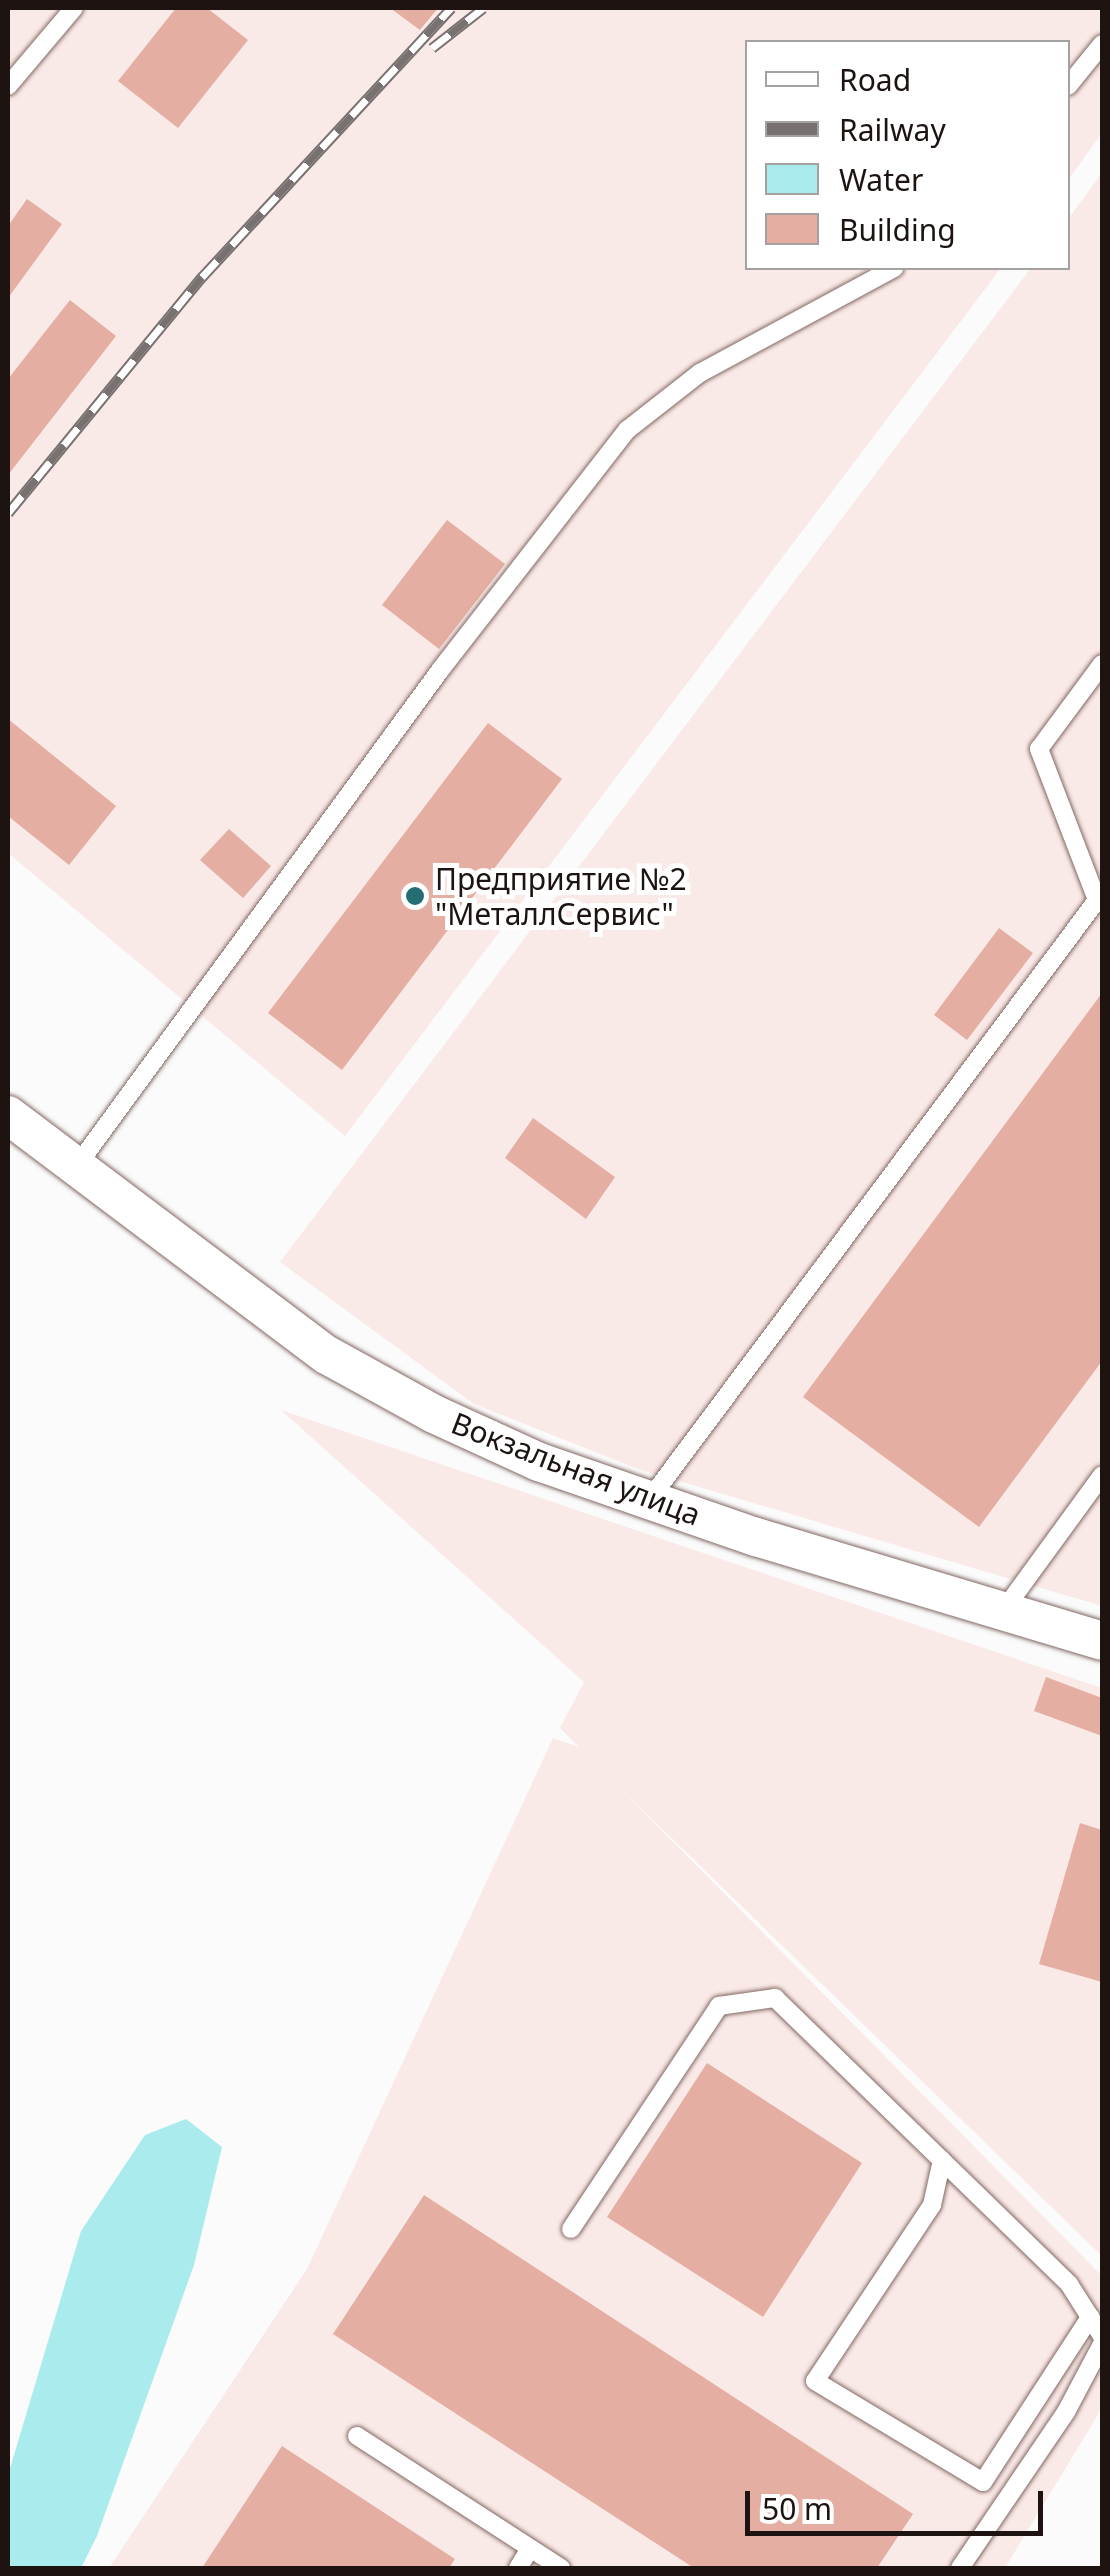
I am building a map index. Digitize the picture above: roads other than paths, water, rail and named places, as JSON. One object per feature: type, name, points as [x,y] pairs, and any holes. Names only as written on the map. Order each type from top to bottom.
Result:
[{"type":"street","name":"Вокзальная улица","points":[[8,1115],[327,1354],[486,1438],[649,1500],[1102,1641]]},
{"type":"lane","points":[[8,86],[74,8]]},
{"type":"lane","points":[[1070,84],[1102,44]]},
{"type":"lane","points":[[76,1166],[441,668],[628,430],[700,373],[890,270]]},
{"type":"lane","points":[[649,1500],[1097,900],[1039,749],[1102,664]]},
{"type":"lane","points":[[1002,1612],[1102,1474]]},
{"type":"lane","points":[[571,2228],[720,2006],[774,1998],[1070,2284],[1102,2336]]},
{"type":"lane","points":[[942,2160],[932,2205],[816,2381],[983,2482],[1090,2317]]},
{"type":"lane","points":[[960,2568],[1066,2412],[1102,2344]]},
{"type":"lane","points":[[356,2436],[561,2568]]},
{"type":"lane","points":[[518,2568],[530,2549]]},
{"type":"water","points":[[186,2119],[222,2147],[194,2265],[97,2536],[81,2568],[8,2568],[8,2475],[81,2231],[145,2135]]},
{"type":"railway","points":[[8,513],[202,277],[451,8]]},
{"type":"railway","points":[[432,48],[483,8]]},
{"type":"place","name":"Предприятие №2 \"МеталлСервис\"","points":[[415,896]]}]
